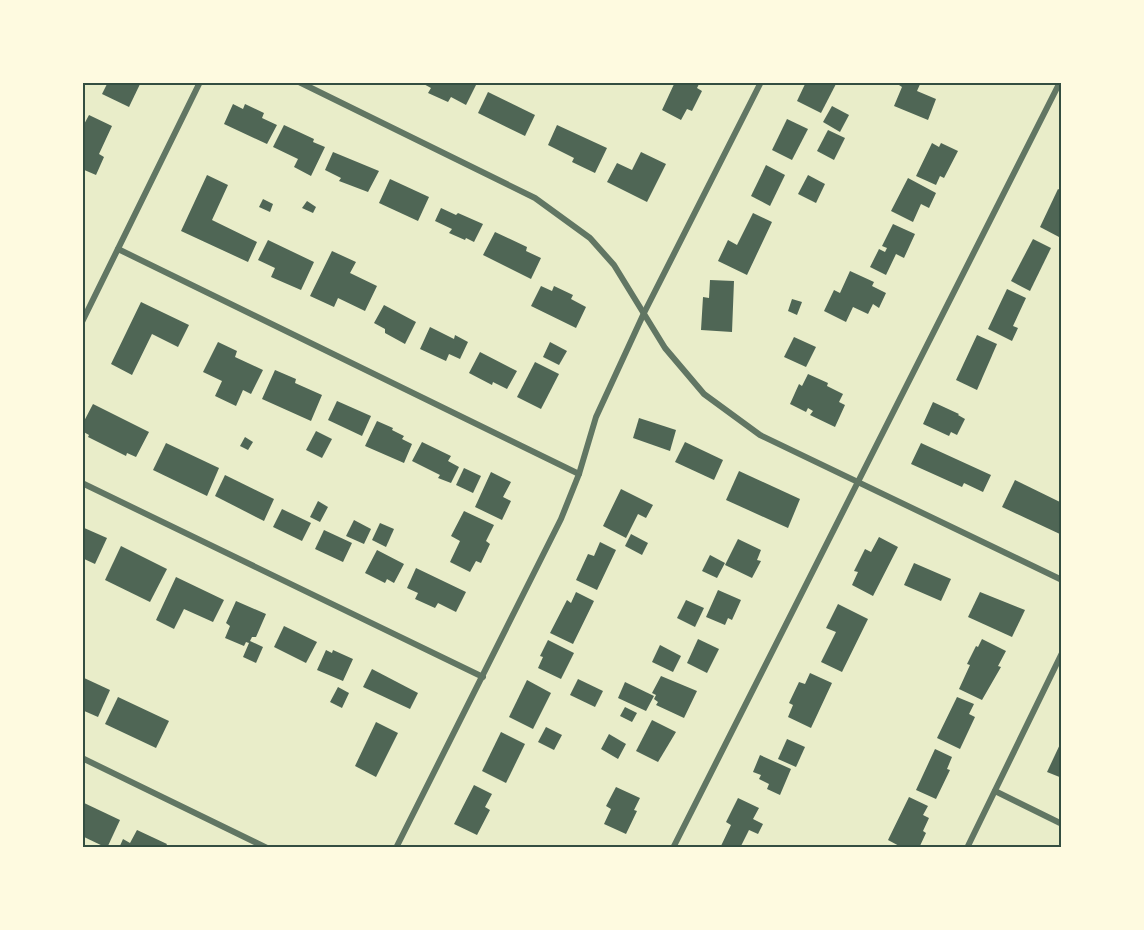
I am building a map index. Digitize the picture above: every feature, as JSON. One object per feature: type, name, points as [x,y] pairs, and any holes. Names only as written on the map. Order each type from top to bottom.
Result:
[{"type":"street","points":[[82,322],[200,82]]},
{"type":"street","points":[[299,82],[535,198],[590,238],[614,265],[664,348],[704,393],[760,435],[1062,580]]},
{"type":"street","points":[[396,848],[561,519],[579,474],[596,417],[644,314],[761,82]]},
{"type":"street","points":[[673,848],[1060,82]]},
{"type":"street","points":[[118,249],[579,474]]},
{"type":"street","points":[[82,483],[483,677]]},
{"type":"street","points":[[967,848],[1062,653]]},
{"type":"street","points":[[82,758],[267,848]]},
{"type":"street","points":[[995,791],[1062,824]]},
{"type":"building","points":[[108,82],[141,82],[129,107],[102,94]]},
{"type":"building","points":[[420,82],[471,82],[476,85],[466,105],[451,97],[448,102],[428,93],[431,88]]},
{"type":"building","points":[[675,82],[700,82],[697,88],[702,91],[692,111],[687,109],[681,120],[662,110]]},
{"type":"building","points":[[806,82],[837,82],[821,113],[797,101]]},
{"type":"building","points":[[900,82],[921,82],[917,91],[936,99],[928,120],[894,106],[902,87],[899,85]]},
{"type":"building","points":[[488,92],[535,115],[525,136],[478,113]]},
{"type":"building","points":[[233,104],[243,109],[245,104],[264,113],[262,118],[277,125],[267,144],[224,124]]},
{"type":"building","points":[[832,106],[849,115],[840,132],[823,122]]},
{"type":"building","points":[[89,115],[112,126],[99,154],[104,157],[96,175],[82,169],[82,128]]},
{"type":"building","points":[[787,119],[808,129],[792,160],[772,150]]},
{"type":"building","points":[[284,125],[314,139],[313,142],[325,147],[311,176],[294,167],[298,159],[273,147]]},
{"type":"building","points":[[557,125],[607,148],[595,173],[572,162],[574,158],[548,145]]},
{"type":"building","points":[[828,130],[845,138],[834,160],[817,151]]},
{"type":"building","points":[[932,143],[939,147],[941,143],[958,151],[944,178],[940,176],[936,185],[916,176]]},
{"type":"building","points":[[333,152],[379,171],[368,192],[339,181],[341,178],[325,170]]},
{"type":"building","points":[[641,152],[666,164],[647,202],[607,182],[617,163],[632,170]]},
{"type":"building","points":[[766,165],[785,175],[770,206],[751,196]]},
{"type":"building","points":[[207,175],[228,185],[212,220],[257,242],[248,262],[181,231]]},
{"type":"building","points":[[808,175],[825,184],[816,203],[798,194]]},
{"type":"building","points":[[908,178],[936,193],[929,208],[921,204],[913,222],[891,211]]},
{"type":"building","points":[[390,179],[429,197],[418,221],[379,203]]},
{"type":"building","points":[[1058,189],[1062,191],[1062,232],[1059,237],[1040,227]]},
{"type":"building","points":[[263,199],[273,204],[270,212],[259,207]]},
{"type":"building","points":[[307,201],[316,207],[313,213],[302,208]]},
{"type":"building","points":[[441,208],[483,224],[474,242],[449,233],[452,229],[435,221]]},
{"type":"building","points":[[753,213],[772,222],[747,275],[718,261],[728,240],[737,245]]},
{"type":"building","points":[[893,224],[915,234],[904,258],[896,254],[886,275],[870,267],[879,249],[885,252],[887,248],[882,246]]},
{"type":"building","points":[[495,232],[527,247],[526,251],[541,258],[531,279],[483,255]]},
{"type":"building","points":[[1033,239],[1051,248],[1030,291],[1011,281]]},
{"type":"building","points":[[268,240],[314,262],[301,290],[271,277],[275,268],[258,260]]},
{"type":"building","points":[[332,251],[356,262],[350,273],[377,286],[365,311],[338,298],[334,307],[310,296]]},
{"type":"building","points":[[850,271],[874,282],[872,286],[886,293],[879,308],[873,304],[868,314],[853,307],[846,322],[824,311],[834,290],[840,293]]},
{"type":"building","points":[[710,280],[734,281],[732,332],[701,330],[703,297],[709,298]]},
{"type":"building","points":[[541,286],[552,291],[554,286],[573,295],[571,299],[586,307],[576,328],[531,306]]},
{"type":"building","points":[[1007,289],[1026,298],[1013,326],[1018,328],[1012,341],[988,329]]},
{"type":"building","points":[[792,299],[802,302],[797,315],[788,311]]},
{"type":"building","points":[[141,302],[189,325],[178,347],[152,334],[132,375],[111,364]]},
{"type":"building","points":[[384,305],[416,322],[405,344],[385,333],[385,329],[374,323]]},
{"type":"building","points":[[430,327],[454,339],[455,335],[468,342],[460,359],[449,354],[446,361],[420,349]]},
{"type":"building","points":[[977,335],[997,344],[977,390],[956,380]]},
{"type":"building","points":[[794,337],[816,347],[806,367],[784,357]]},
{"type":"building","points":[[218,342],[237,351],[235,357],[263,370],[251,394],[243,390],[236,406],[215,396],[222,381],[203,372]]},
{"type":"building","points":[[550,342],[567,351],[559,365],[543,357]]},
{"type":"building","points":[[480,352],[517,371],[507,389],[493,382],[492,385],[469,373]]},
{"type":"building","points":[[535,362],[559,374],[541,409],[517,397]]},
{"type":"building","points":[[275,370],[296,379],[295,383],[322,395],[311,421],[262,399]]},
{"type":"building","points":[[808,374],[828,383],[827,386],[843,394],[839,402],[845,405],[835,427],[810,415],[813,411],[808,408],[806,412],[790,404],[799,384],[802,386]]},
{"type":"building","points":[[337,401],[371,416],[362,436],[328,420]]},
{"type":"building","points":[[933,402],[965,419],[957,435],[951,432],[949,436],[923,424]]},
{"type":"building","points":[[93,404],[149,432],[136,457],[127,453],[126,456],[88,437],[89,435],[82,431],[82,425]]},
{"type":"building","points":[[639,418],[676,430],[670,451],[633,438]]},
{"type":"building","points":[[377,421],[393,428],[392,430],[404,436],[402,439],[412,444],[404,463],[365,446]]},
{"type":"building","points":[[316,431],[332,439],[322,458],[306,450]]},
{"type":"building","points":[[245,437],[253,442],[248,450],[240,446]]},
{"type":"building","points":[[422,442],[451,456],[448,461],[459,467],[451,483],[438,478],[440,475],[412,461]]},
{"type":"building","points":[[685,442],[723,460],[714,480],[675,462]]},
{"type":"building","points":[[166,443],[219,468],[207,496],[153,470]]},
{"type":"building","points":[[921,443],[991,475],[983,492],[964,483],[962,487],[911,464]]},
{"type":"building","points":[[464,468],[481,476],[473,493],[456,485]]},
{"type":"building","points":[[739,471],[800,499],[788,528],[726,500]]},
{"type":"building","points":[[491,472],[511,482],[503,497],[511,501],[502,520],[475,507]]},
{"type":"building","points":[[225,475],[274,499],[264,521],[215,496]]},
{"type":"building","points":[[1015,480],[1062,503],[1062,535],[1002,507]]},
{"type":"building","points":[[621,489],[653,505],[646,518],[638,514],[626,538],[603,526]]},
{"type":"building","points":[[318,501],[328,507],[320,522],[310,517]]},
{"type":"building","points":[[282,509],[311,523],[302,541],[273,527]]},
{"type":"building","points":[[464,511],[494,525],[486,541],[490,544],[481,563],[476,561],[470,572],[450,562],[460,541],[451,536]]},
{"type":"building","points":[[354,520],[371,529],[364,544],[346,536]]},
{"type":"building","points":[[380,523],[394,529],[386,547],[372,540]]},
{"type":"building","points":[[82,527],[107,538],[95,564],[82,558]]},
{"type":"building","points":[[324,530],[352,543],[343,562],[315,549]]},
{"type":"building","points":[[631,534],[648,543],[642,555],[625,546]]},
{"type":"building","points":[[879,537],[898,547],[873,596],[852,585],[858,572],[854,571],[865,549],[871,552]]},
{"type":"building","points":[[738,539],[761,550],[757,560],[761,561],[752,578],[725,565]]},
{"type":"building","points":[[600,542],[616,550],[597,590],[576,580],[588,554],[594,556]]},
{"type":"building","points":[[121,546],[167,569],[150,602],[105,580]]},
{"type":"building","points":[[377,550],[404,564],[394,583],[387,579],[385,583],[365,573]]},
{"type":"building","points":[[710,555],[725,563],[717,578],[702,571]]},
{"type":"building","points":[[914,563],[951,579],[941,601],[904,585]]},
{"type":"building","points":[[416,568],[466,592],[456,612],[438,603],[435,608],[415,599],[418,593],[407,588]]},
{"type":"building","points":[[176,577],[224,600],[213,622],[184,609],[174,629],[156,620]]},
{"type":"building","points":[[718,590],[741,600],[732,620],[728,618],[725,625],[706,617]]},
{"type":"building","points":[[576,592],[594,601],[573,644],[550,633],[567,600],[571,603]]},
{"type":"building","points":[[980,592],[1025,610],[1012,637],[968,617]]},
{"type":"building","points":[[686,600],[704,608],[695,627],[677,618]]},
{"type":"building","points":[[236,601],[266,614],[256,637],[252,637],[250,641],[263,647],[256,663],[243,657],[249,643],[246,642],[244,646],[225,638],[230,626],[226,623]]},
{"type":"building","points":[[838,604],[868,619],[842,672],[821,662],[836,632],[826,628]]},
{"type":"building","points":[[284,626],[317,642],[306,663],[274,647]]},
{"type":"building","points":[[698,639],[719,649],[707,673],[687,663]]},
{"type":"building","points":[[982,639],[1006,651],[998,666],[1001,667],[982,700],[959,689],[970,665],[967,664]]},
{"type":"building","points":[[548,640],[574,653],[561,679],[538,668],[543,657],[540,656]]},
{"type":"building","points":[[660,645],[681,656],[673,672],[652,662]]},
{"type":"building","points":[[326,650],[332,653],[333,650],[353,659],[343,681],[317,670]]},
{"type":"building","points":[[372,669],[418,693],[410,709],[363,687]]},
{"type":"building","points":[[810,673],[832,683],[811,728],[788,717],[793,705],[789,703],[799,682],[805,684]]},
{"type":"building","points":[[661,676],[697,691],[684,718],[656,705],[658,702],[654,699],[656,695],[652,693]]},
{"type":"building","points":[[82,677],[110,690],[98,717],[82,710]]},
{"type":"building","points":[[578,679],[603,691],[595,707],[570,695]]},
{"type":"building","points":[[527,680],[551,693],[533,729],[509,717]]},
{"type":"building","points":[[625,682],[654,696],[646,711],[618,698]]},
{"type":"building","points":[[338,687],[349,693],[342,708],[330,702]]},
{"type":"building","points":[[118,697],[169,721],[156,748],[105,724]]},
{"type":"building","points":[[957,697],[974,704],[969,714],[975,717],[960,749],[937,738]]},
{"type":"building","points":[[625,707],[637,713],[632,722],[620,716]]},
{"type":"building","points":[[652,720],[676,732],[658,762],[636,751]]},
{"type":"building","points":[[376,722],[398,733],[376,777],[355,766]]},
{"type":"building","points":[[546,727],[562,735],[554,750],[538,742]]},
{"type":"building","points":[[501,732],[525,744],[506,783],[482,771]]},
{"type":"building","points":[[609,734],[626,744],[618,759],[601,749]]},
{"type":"building","points":[[787,739],[805,747],[796,767],[778,759]]},
{"type":"building","points":[[1062,740],[1062,778],[1047,772]]},
{"type":"building","points":[[935,749],[952,757],[947,769],[950,770],[936,799],[916,790]]},
{"type":"building","points":[[760,755],[791,769],[780,795],[767,789],[769,784],[759,779],[761,775],[753,772]]},
{"type":"building","points":[[474,785],[492,794],[485,807],[490,810],[477,835],[454,824]]},
{"type":"building","points":[[616,787],[640,798],[634,810],[637,811],[626,834],[604,824],[611,809],[606,806]]},
{"type":"building","points":[[909,797],[928,806],[923,815],[929,818],[923,831],[926,833],[919,848],[903,848],[888,840]]},
{"type":"building","points":[[738,798],[759,808],[753,819],[763,824],[758,834],[749,830],[740,848],[720,848],[731,825],[726,822]]},
{"type":"building","points":[[82,802],[120,820],[107,848],[82,836]]},
{"type":"building","points":[[137,830],[167,844],[165,848],[119,848],[123,839],[130,843]]}]
